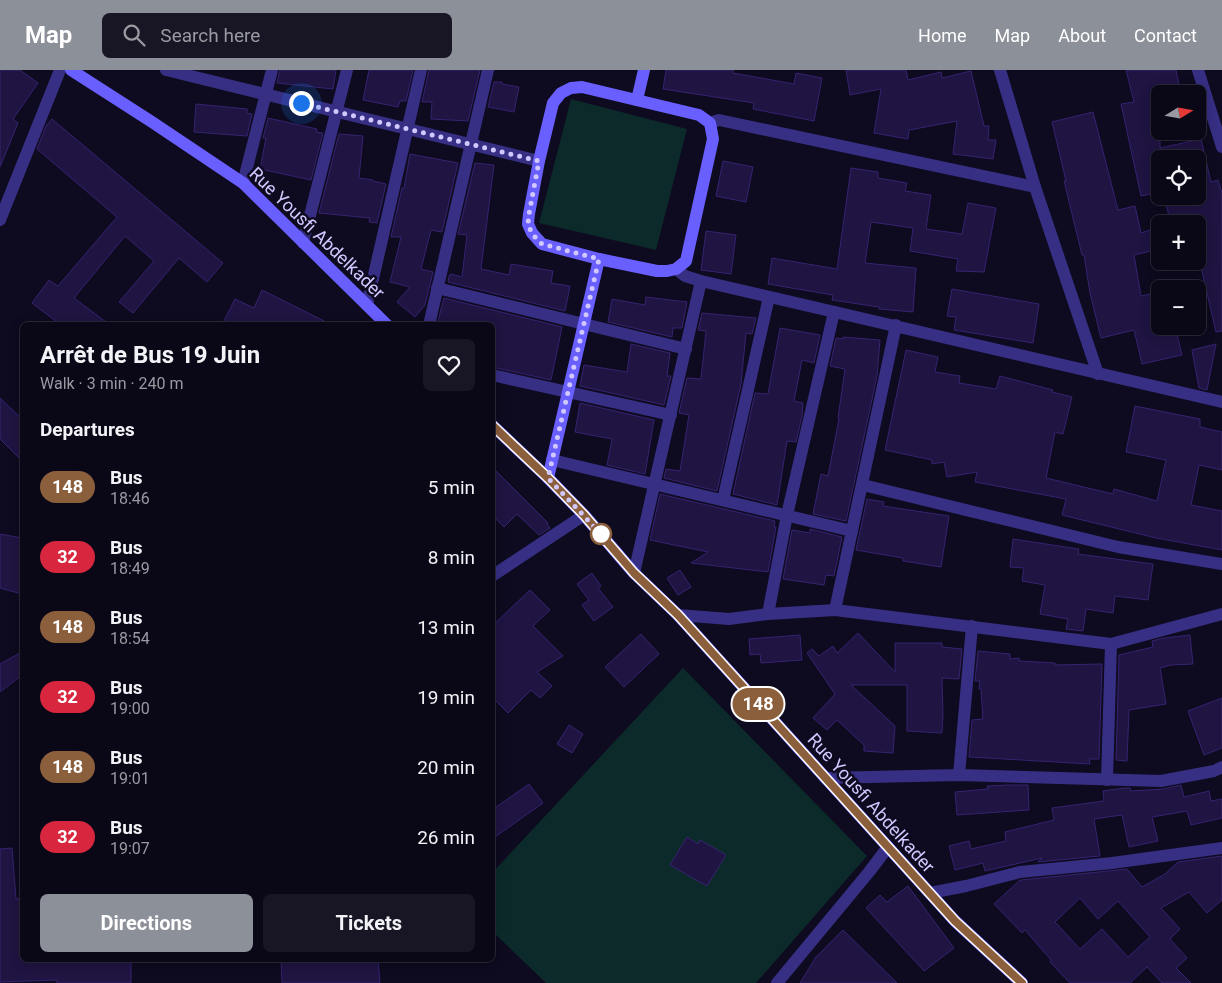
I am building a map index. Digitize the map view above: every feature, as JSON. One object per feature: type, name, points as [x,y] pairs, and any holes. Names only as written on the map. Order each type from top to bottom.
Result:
[{"type":"main road","name":"Rue Yousfi Abdelkader","points":[[71,70],[243,183],[384,322]]},
{"type":"main road","points":[[637,100],[644,70]]},
{"type":"main road","points":[[582,87],[699,115],[710,123],[713,139],[686,260],[676,269],[657,271],[599,259],[542,244],[532,234],[528,224],[539,161],[553,103],[561,93],[571,88],[582,87]]},
{"type":"main road","points":[[548,478],[599,259]]},
{"type":"main road","name":"Rue Yousfi Abdelkader","points":[[495,428],[548,478],[584,515],[634,573],[678,615],[955,921],[1022,983]]},
{"type":"street","points":[[0,220],[60,70]]},
{"type":"street","points":[[166,70],[198,74],[266,94],[539,161]]},
{"type":"street","points":[[243,183],[272,70]]},
{"type":"street","points":[[303,243],[347,70]]},
{"type":"street","points":[[366,305],[421,70]]},
{"type":"street","points":[[430,322],[488,70]]},
{"type":"street","points":[[1000,70],[1035,187],[1098,374]]},
{"type":"street","points":[[1198,70],[1222,147]]},
{"type":"street","points":[[710,123],[719,120],[1035,187]]},
{"type":"street","points":[[676,269],[685,276],[701,281],[1222,402]]},
{"type":"street","points":[[634,573],[701,281]]},
{"type":"street","points":[[437,288],[686,349]]},
{"type":"street","points":[[723,500],[770,297]]},
{"type":"street","points":[[768,614],[787,515],[834,312]]},
{"type":"street","points":[[835,610],[896,325]]},
{"type":"street","points":[[495,376],[671,415]]},
{"type":"street","points":[[552,460],[852,531]]},
{"type":"street","points":[[863,485],[1118,547],[1222,564]]},
{"type":"street","points":[[495,574],[584,515]]},
{"type":"street","points":[[678,615],[729,619],[768,614],[835,610],[1111,644],[1222,614]]},
{"type":"street","points":[[958,775],[972,626]]},
{"type":"street","points":[[1107,780],[1111,644]]},
{"type":"street","points":[[825,778],[958,775],[1161,781],[1214,771],[1222,767]]},
{"type":"street","points":[[776,983],[870,872],[888,847]]},
{"type":"street","points":[[930,893],[1020,872],[1112,863],[1222,848]]},
{"type":"green space","points":[[571,99],[687,129],[656,250],[539,223]]},
{"type":"green space","points":[[683,668],[867,856],[756,983],[546,983],[495,934],[495,870]]},
{"type":"building","points":[[0,70],[20,70],[38,83],[13,119],[18,123],[0,167]]},
{"type":"building","points":[[280,70],[336,70],[333,89],[277,83]]},
{"type":"building","points":[[369,70],[413,70],[406,101],[400,101],[398,107],[363,100]]},
{"type":"building","points":[[429,70],[480,70],[468,121],[431,119],[432,102],[422,102]]},
{"type":"building","points":[[666,70],[733,70],[733,73],[794,84],[796,73],[822,78],[814,121],[753,109],[754,103],[663,89]]},
{"type":"building","points":[[846,70],[906,70],[908,80],[941,72],[942,78],[971,71],[984,126],[989,126],[988,140],[996,140],[993,159],[953,154],[957,121],[909,130],[908,139],[874,133],[881,89],[850,95]]},
{"type":"building","points":[[1126,70],[1176,70],[1179,85],[1151,85],[1151,140],[1160,140],[1160,148],[1201,140],[1204,150],[1151,150],[1151,194],[1141,196],[1121,104],[1134,102]]},
{"type":"building","points":[[494,82],[502,82],[502,84],[519,87],[514,112],[488,107]]},
{"type":"building","points":[[196,104],[247,109],[247,113],[252,114],[247,136],[194,132]]},
{"type":"building","points":[[1093,112],[1118,210],[1135,206],[1141,233],[1150,230],[1151,251],[1134,255],[1141,296],[1151,294],[1151,335],[1177,335],[1182,355],[1142,364],[1134,330],[1101,338],[1090,293],[1084,255],[1082,255],[1064,181],[1066,181],[1052,122]]},
{"type":"building","points":[[268,118],[317,129],[316,132],[323,133],[311,180],[260,169],[266,138],[263,138]]},
{"type":"building","points":[[52,119],[223,263],[207,282],[179,258],[133,313],[119,302],[154,261],[125,236],[74,298],[106,322],[57,322],[32,303],[49,280],[58,286],[117,217],[37,149],[46,126]]},
{"type":"building","points":[[339,134],[363,136],[359,178],[386,184],[377,223],[369,222],[370,218],[319,213]]},
{"type":"building","points":[[410,154],[458,163],[442,232],[431,230],[421,269],[433,272],[425,305],[415,317],[397,302],[410,287],[390,282],[401,237],[391,237],[402,188],[404,188]]},
{"type":"building","points":[[1206,160],[1211,182],[1218,180],[1222,193],[1222,331],[1216,332],[1206,289],[1206,280],[1204,280],[1202,270],[1206,270],[1206,215],[1169,215],[1166,205],[1206,205]]},
{"type":"building","points":[[723,161],[753,167],[746,202],[716,196]]},
{"type":"building","points":[[475,163],[494,165],[481,269],[509,275],[511,264],[553,271],[551,283],[570,286],[565,311],[448,282],[451,274],[462,277],[467,235],[458,234]]},
{"type":"building","points":[[851,168],[878,172],[878,178],[907,183],[905,191],[931,195],[926,229],[962,234],[968,203],[996,208],[984,272],[956,271],[958,259],[910,251],[913,228],[871,222],[865,263],[916,268],[913,312],[879,309],[879,307],[832,300],[833,295],[768,284],[772,258],[837,269]]},
{"type":"building","points":[[706,231],[736,235],[731,274],[701,270]]},
{"type":"building","points":[[952,289],[1039,304],[1033,343],[954,330],[956,317],[947,316]]},
{"type":"building","points":[[262,290],[326,322],[224,322],[235,299],[254,308]]},
{"type":"building","points":[[646,297],[687,302],[682,328],[673,328],[672,337],[608,322],[612,299],[645,305]]},
{"type":"building","points":[[444,298],[562,327],[551,380],[495,368],[495,322],[438,322]]},
{"type":"building","points":[[702,313],[756,318],[752,334],[746,333],[741,384],[717,491],[664,478],[666,469],[680,471],[689,415],[679,413],[687,378],[701,379],[706,331],[698,330]]},
{"type":"building","points":[[780,328],[820,335],[814,363],[802,360],[794,401],[803,403],[802,416],[796,442],[787,441],[777,505],[733,494],[755,393],[768,394]]},
{"type":"building","points":[[843,337],[880,340],[877,376],[846,521],[813,514],[821,474],[828,476],[839,419],[845,369],[830,366],[836,338],[843,339]]},
{"type":"building","points":[[631,344],[670,353],[667,376],[671,376],[664,405],[580,386],[584,365],[627,372]]},
{"type":"building","points":[[1216,344],[1207,390],[1199,388],[1192,350]]},
{"type":"building","points":[[906,350],[938,357],[935,372],[960,376],[959,383],[996,389],[1000,376],[1072,397],[1063,434],[1055,432],[1046,478],[1113,494],[1114,489],[1157,501],[1166,460],[1126,452],[1135,406],[1200,419],[1200,427],[1222,432],[1222,470],[1199,465],[1191,505],[1222,511],[1222,550],[1156,538],[1062,515],[1066,499],[975,482],[977,472],[947,477],[944,462],[932,464],[932,460],[885,450]]},
{"type":"building","points":[[0,398],[20,417],[20,459],[0,439]]},
{"type":"building","points":[[580,403],[654,420],[645,474],[607,465],[612,439],[575,432]]},
{"type":"building","points":[[495,470],[548,523],[550,528],[539,535],[517,514],[504,527],[495,518]]},
{"type":"building","points":[[660,494],[775,521],[774,527],[776,527],[768,572],[691,563],[708,552],[650,540]]},
{"type":"building","points":[[867,499],[884,502],[883,506],[949,516],[941,567],[903,561],[903,558],[856,550]]},
{"type":"building","points":[[810,529],[842,537],[834,576],[826,575],[824,585],[783,579],[792,530],[810,533]]},
{"type":"building","points":[[0,534],[20,538],[20,593],[0,588]]},
{"type":"building","points":[[1013,539],[1079,549],[1078,554],[1153,564],[1148,600],[1115,596],[1113,613],[1086,609],[1083,631],[1066,629],[1068,619],[1040,614],[1045,585],[1022,581],[1024,568],[1010,567]]},
{"type":"building","points":[[680,570],[691,587],[678,595],[667,578]]},
{"type":"building","points":[[592,573],[601,586],[598,588],[613,607],[594,621],[582,605],[589,600],[577,584]]},
{"type":"building","points":[[530,590],[550,610],[533,626],[563,656],[537,672],[552,686],[540,698],[531,690],[508,713],[495,700],[495,623]]},
{"type":"building","points":[[858,633],[895,672],[895,643],[942,643],[942,647],[962,649],[959,679],[942,678],[942,733],[907,731],[907,685],[851,685],[895,726],[893,753],[864,751],[864,745],[837,720],[827,730],[813,718],[835,694],[807,653],[812,649],[819,656],[833,646],[837,653]]},
{"type":"building","points":[[641,634],[659,654],[624,687],[605,667]]},
{"type":"building","points":[[800,635],[802,660],[761,663],[760,654],[750,655],[749,639]]},
{"type":"building","points":[[1190,635],[1193,664],[1171,665],[1160,668],[1166,704],[1129,710],[1127,761],[1116,760],[1119,655],[1153,647],[1152,641]]},
{"type":"building","points":[[978,651],[1010,654],[1010,659],[1019,658],[1019,661],[1055,663],[1055,665],[1102,664],[1099,759],[1089,759],[1090,764],[969,757],[972,720],[983,719],[981,689],[979,689],[980,681],[975,681]]},
{"type":"building","points":[[20,653],[20,677],[0,692],[0,664]]},
{"type":"building","points":[[1222,698],[1222,748],[1204,755],[1188,711]]},
{"type":"building","points":[[569,725],[583,734],[572,753],[557,744]]},
{"type":"building","points":[[529,784],[543,803],[495,837],[495,808]]},
{"type":"building","points":[[1028,785],[1029,810],[957,815],[955,792],[988,789],[987,786]]},
{"type":"building","points":[[1181,785],[1184,797],[1209,791],[1211,801],[1222,799],[1222,818],[1191,825],[1187,811],[1152,817],[1158,841],[1129,847],[1122,815],[1094,819],[1100,856],[1038,862],[1042,858],[985,871],[983,863],[955,870],[949,846],[969,841],[971,849],[1006,841],[1005,832],[1054,820],[1052,808],[1104,801],[1103,791],[1124,788],[1130,788],[1131,791],[1163,789]]},
{"type":"building","points":[[687,837],[698,844],[700,840],[726,855],[707,886],[670,865]]},
{"type":"building","points":[[12,848],[16,899],[20,898],[20,962],[131,962],[131,983],[57,983],[57,980],[0,982],[0,849]]},
{"type":"building","points":[[1222,856],[1222,900],[1207,913],[1189,892],[1161,908],[1180,929],[1170,939],[1187,958],[1176,968],[1191,983],[1162,983],[1147,967],[1130,983],[1070,983],[1050,962],[1051,960],[1025,930],[1022,933],[994,904],[1021,880],[1127,869],[1142,887],[1165,874],[1178,862]],"holes":[[[1080,898],[1098,919],[1118,901],[1150,937],[1128,957],[1102,929],[1080,949],[1055,922]]]},
{"type":"building","points":[[908,886],[954,948],[924,971],[866,908],[880,895],[887,902]]},
{"type":"building","points":[[843,930],[897,983],[800,983],[816,957]]},
{"type":"building","points":[[281,962],[378,962],[380,983],[282,983]]},
{"type":"bus line","name":"148","points":[[495,428],[548,478],[584,515],[634,573],[678,615],[955,921],[1022,983]]},
{"type":"route","points":[[301,103],[539,161],[528,224],[532,234],[542,244],[599,259],[548,478],[601,534]]}]
